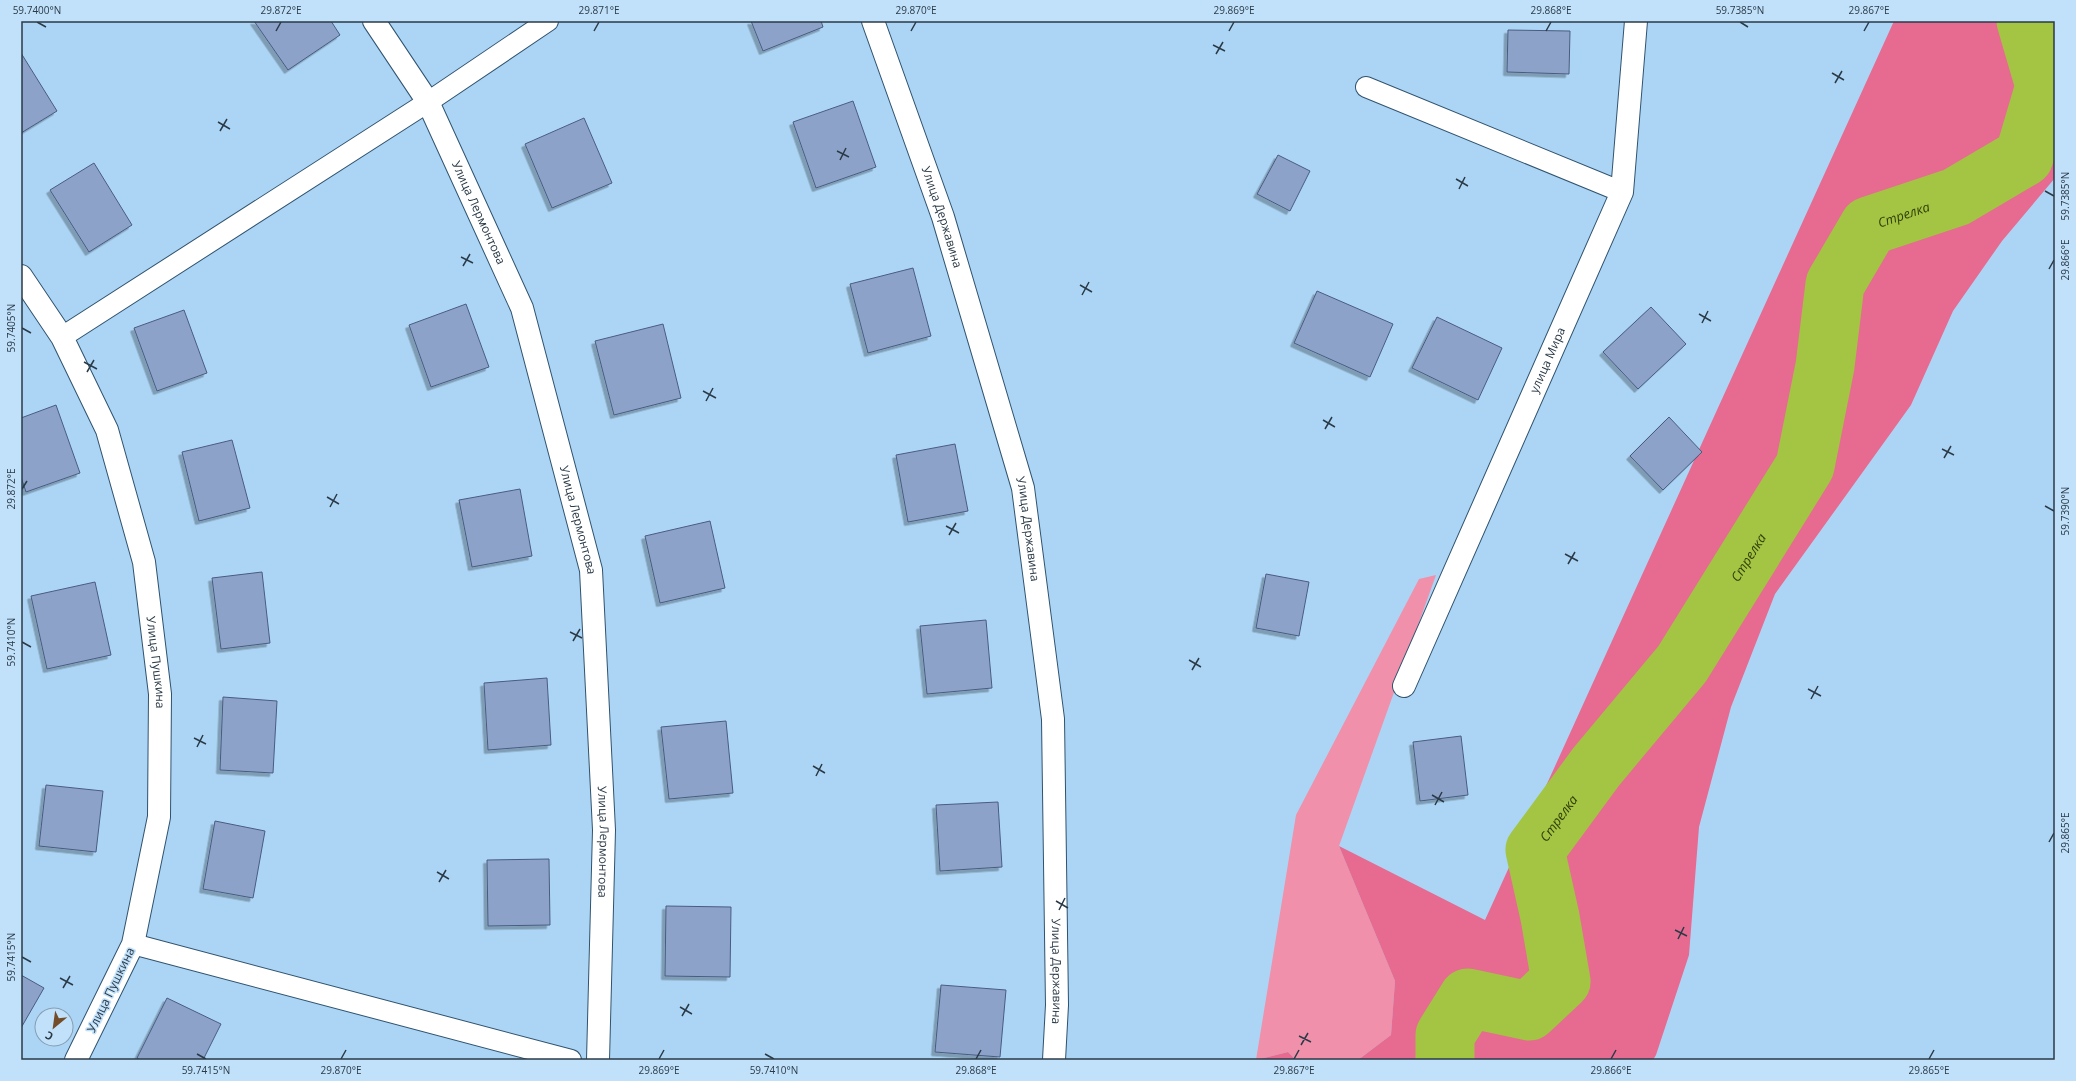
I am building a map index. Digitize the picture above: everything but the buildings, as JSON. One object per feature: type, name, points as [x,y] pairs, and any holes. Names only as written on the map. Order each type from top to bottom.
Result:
[{"type":"street","name":"Улица Лермонтова","points":[[374,21],[428,102],[522,308],[591,570],[604,830],[598,1060]]},
{"type":"street","name":"Улица Державина","points":[[873,21],[943,217],[1024,488],[1053,719],[1057,1005],[1054,1060]]},
{"type":"street","name":"улица Мира","points":[[1404,686],[1622,192],[1636,21]]},
{"type":"street","name":"Улица Пушкина","points":[[21,276],[62,337],[107,430],[144,562],[159,686],[159,817],[133,944],[76,1060]]},
{"type":"lane","points":[[62,337],[428,102],[548,21]]},
{"type":"lane","points":[[1366,86],[1622,192]]},
{"type":"lane","points":[[133,944],[570,1060]]},
{"type":"shaded area","points":[[1894,21],[2055,21],[2055,178],[2002,241],[1953,311],[1911,405],[1775,594],[1731,707],[1699,827],[1689,955],[1656,1055],[1653,1060],[1358,1060],[1391,1035],[1395,981],[1339,846],[1485,920]]},
{"type":"shaded area","points":[[1436,575],[1339,846],[1395,981],[1391,1035],[1358,1060],[1296,1060],[1288,1052],[1256,1060],[1296,815],[1419,579]]},
{"type":"shaded area","points":[[1288,1052],[1296,1060],[1256,1060]]},
{"type":"waterway","name":"Стрелка","points":[[1445,1060],[1445,1035],[1468,998],[1529,1011],[1561,981],[1550,917],[1535,850],[1596,767],[1682,664],[1805,466],[1825,366],[1835,284],[1869,226],[1956,197],[2024,157],[2045,86],[2026,21]]}]
